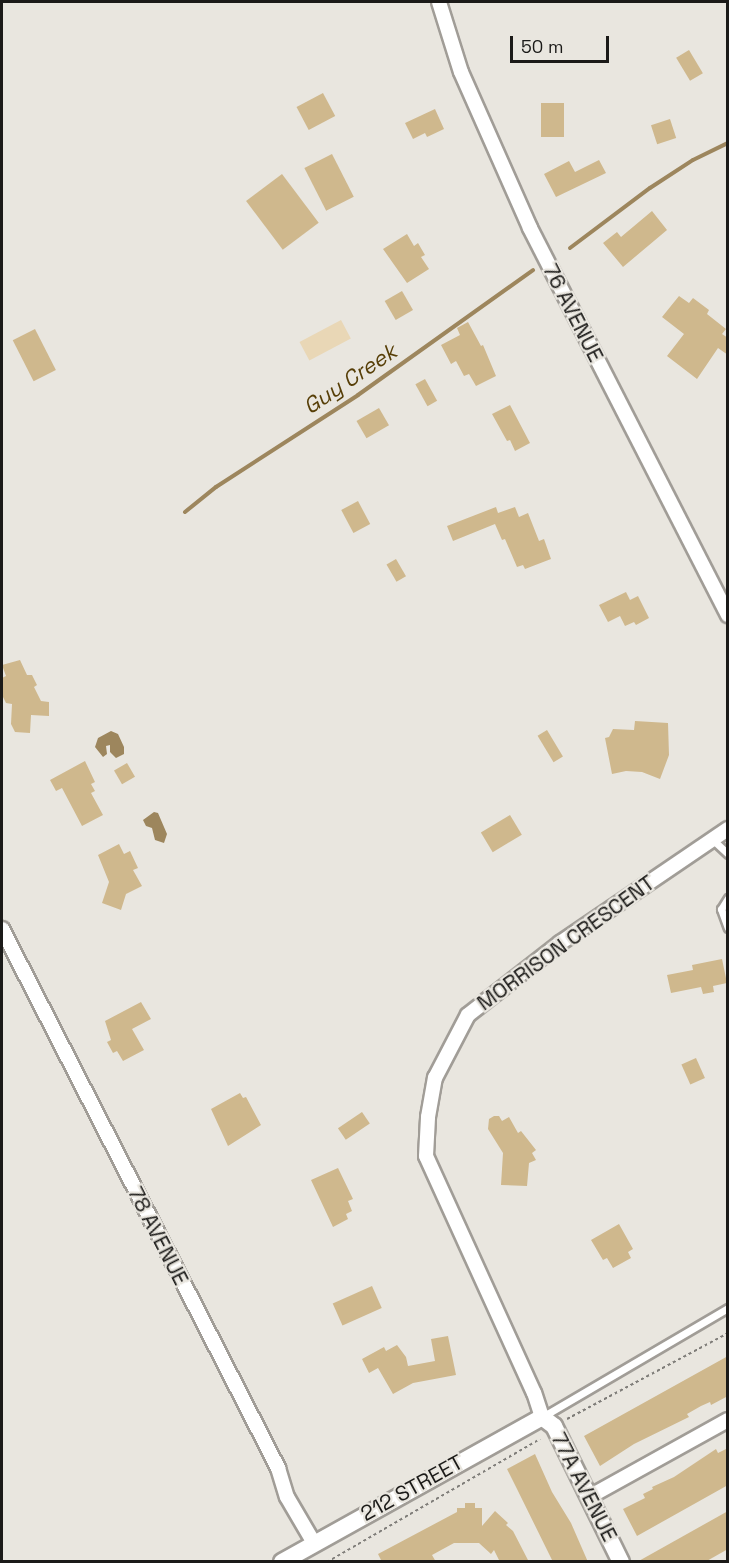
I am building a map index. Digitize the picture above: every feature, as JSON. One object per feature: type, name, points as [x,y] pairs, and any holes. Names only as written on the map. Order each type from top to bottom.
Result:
[{"type":"street","name":"76 AVENUE","points":[[439,2],[461,72],[530,228],[728,615]]},
{"type":"street","name":"MORRISON CRESCENT","points":[[548,1422],[426,1156],[428,1117],[435,1078],[468,1015],[561,943],[728,829]]},
{"type":"street","name":"78 AVENUE","points":[[2,930],[278,1468],[287,1497],[314,1543]]},
{"type":"street","points":[[590,1497],[728,1420]]},
{"type":"street","name":"77A AVENUE","points":[[548,1422],[590,1497],[621,1562]]},
{"type":"street","name":"212 STREET","points":[[282,1562],[314,1543],[548,1422]]},
{"type":"lane","points":[[712,838],[728,854]]},
{"type":"lane","points":[[728,898],[721,909],[728,928]]},
{"type":"lane","points":[[548,1422],[728,1308]]},
{"type":"path","points":[[548,1422],[728,1333]]},
{"type":"path","points":[[327,1562],[540,1439]]},
{"type":"shaded area","points":[[341,320],[351,339],[309,361],[300,342]]},
{"type":"shaded area","points":[[111,731],[118,734],[124,747],[124,754],[116,758],[110,752],[110,745],[106,746],[107,754],[103,757],[95,747],[98,738]]},
{"type":"shaded area","points":[[154,812],[158,813],[167,834],[164,843],[155,840],[152,828],[146,826],[143,820]]},
{"type":"building","points":[[689,50],[703,73],[690,81],[676,58]]},
{"type":"building","points":[[323,93],[335,116],[309,130],[297,107]]},
{"type":"building","points":[[541,103],[564,103],[564,137],[541,137]]},
{"type":"building","points":[[435,109],[444,129],[427,137],[425,133],[413,139],[405,123]]},
{"type":"building","points":[[670,119],[676,138],[657,144],[651,125]]},
{"type":"building","points":[[332,154],[354,197],[326,211],[304,168]]},
{"type":"building","points":[[599,160],[606,173],[556,197],[544,174],[569,161],[575,172]]},
{"type":"building","points":[[282,174],[319,223],[283,250],[246,201]]},
{"type":"building","points":[[652,211],[667,230],[623,267],[603,243],[617,232],[621,237]]},
{"type":"building","points":[[407,234],[414,246],[418,243],[425,255],[421,257],[429,269],[407,283],[383,249]]},
{"type":"building","points":[[402,291],[413,310],[396,320],[385,301]]},
{"type":"building","points":[[679,296],[689,303],[693,298],[709,310],[707,314],[726,329],[722,334],[728,338],[728,355],[718,348],[697,379],[667,356],[684,334],[662,317]]},
{"type":"building","points":[[468,322],[481,346],[483,345],[496,376],[476,386],[469,374],[464,376],[456,361],[451,364],[441,345],[460,335],[457,328]]},
{"type":"building","points":[[35,329],[56,370],[34,381],[13,340]]},
{"type":"building","points":[[425,379],[437,401],[427,406],[415,384]]},
{"type":"building","points":[[510,405],[530,443],[515,451],[492,414]]},
{"type":"building","points":[[379,408],[389,425],[366,438],[356,421]]},
{"type":"building","points":[[358,501],[370,524],[353,533],[341,510]]},
{"type":"building","points":[[496,507],[498,513],[515,507],[519,517],[528,513],[539,541],[544,539],[551,559],[525,569],[523,565],[517,567],[505,539],[502,540],[495,524],[453,541],[447,526]]},
{"type":"building","points":[[396,559],[406,576],[396,582],[386,564]]},
{"type":"building","points":[[626,592],[630,600],[638,596],[649,618],[636,625],[634,622],[625,626],[620,616],[608,622],[599,605]]},
{"type":"building","points":[[20,660],[27,675],[32,675],[37,685],[34,687],[41,701],[49,702],[49,716],[31,715],[30,733],[15,732],[11,724],[12,704],[6,703],[2,695],[2,678],[6,676],[2,665]]},
{"type":"building","points":[[635,721],[668,723],[669,755],[660,779],[642,772],[626,771],[612,774],[605,738],[609,737],[613,729],[634,730]]},
{"type":"building","points":[[547,730],[563,757],[554,762],[538,736]]},
{"type":"building","points":[[85,761],[95,782],[91,784],[95,791],[91,793],[103,815],[82,826],[62,788],[56,791],[50,780]]},
{"type":"building","points":[[127,763],[135,777],[122,784],[114,770]]},
{"type":"building","points":[[510,815],[522,835],[493,852],[481,833]]},
{"type":"building","points":[[119,844],[124,854],[130,851],[138,868],[133,870],[142,886],[126,894],[121,910],[102,903],[109,882],[98,855]]},
{"type":"building","points":[[722,959],[727,983],[713,986],[714,992],[703,994],[701,987],[671,993],[667,975],[693,970],[692,965]]},
{"type":"building","points":[[141,1002],[151,1019],[132,1029],[144,1050],[123,1061],[117,1051],[113,1053],[107,1042],[111,1040],[105,1021]]},
{"type":"building","points":[[696,1058],[705,1078],[690,1085],[681,1065]]},
{"type":"building","points":[[240,1093],[243,1098],[246,1097],[261,1125],[228,1146],[211,1109]]},
{"type":"building","points":[[362,1112],[370,1124],[346,1140],[338,1128]]},
{"type":"building","points":[[499,1116],[502,1121],[509,1117],[518,1133],[521,1131],[536,1150],[532,1153],[536,1160],[529,1163],[527,1186],[501,1185],[503,1153],[488,1129],[489,1119]]},
{"type":"building","points":[[338,1168],[353,1199],[348,1201],[352,1211],[346,1214],[348,1219],[333,1227],[311,1180]]},
{"type":"building","points":[[619,1224],[633,1249],[628,1252],[631,1258],[613,1268],[607,1258],[603,1260],[591,1240]]},
{"type":"building","points":[[372,1286],[382,1308],[342,1325],[333,1303]]},
{"type":"building","points":[[448,1336],[456,1375],[413,1383],[393,1394],[378,1368],[369,1373],[362,1359],[384,1347],[386,1351],[397,1345],[406,1357],[408,1366],[435,1361],[431,1339]]},
{"type":"building","points":[[728,1356],[728,1396],[711,1405],[710,1402],[701,1406],[687,1414],[689,1417],[634,1444],[600,1466],[584,1436]]},
{"type":"building","points":[[728,1448],[728,1485],[637,1536],[623,1509],[645,1498],[643,1494],[653,1489],[652,1487],[674,1477],[716,1449],[718,1453]]},
{"type":"building","points":[[535,1454],[552,1492],[571,1523],[588,1562],[553,1562],[507,1469]]},
{"type":"building","points":[[465,1503],[475,1503],[475,1508],[482,1508],[482,1526],[495,1511],[508,1523],[506,1525],[513,1531],[529,1562],[500,1562],[494,1550],[491,1554],[479,1543],[454,1543],[432,1555],[436,1562],[382,1562],[378,1554],[457,1512],[457,1508],[465,1508]]},
{"type":"building","points":[[728,1511],[728,1549],[705,1562],[637,1562]]},
{"type":"waterway","name":"Guy Creek","points":[[570,248],[650,188],[693,160],[728,143]]},
{"type":"waterway","name":"Guy Creek","points":[[185,512],[216,487],[358,395],[533,270]]}]
